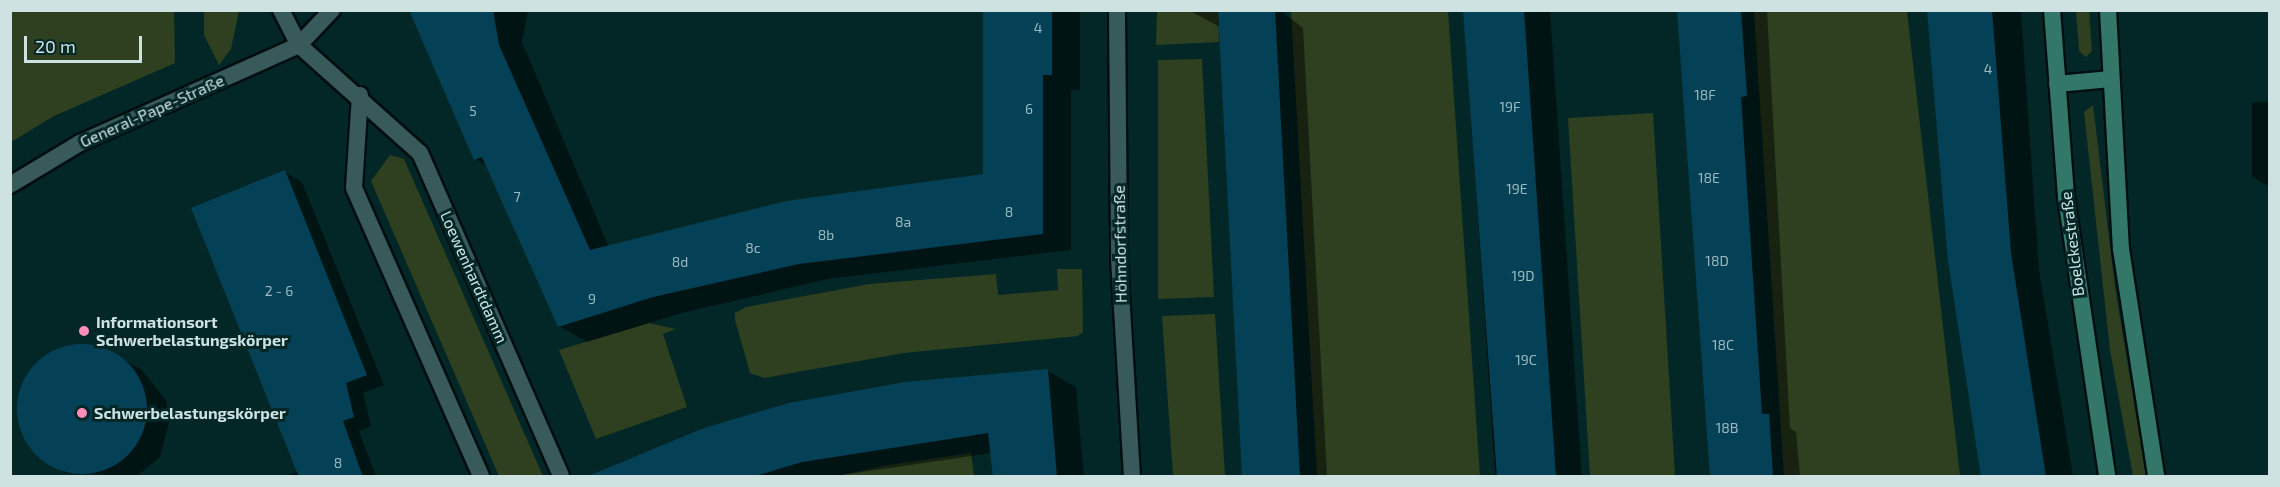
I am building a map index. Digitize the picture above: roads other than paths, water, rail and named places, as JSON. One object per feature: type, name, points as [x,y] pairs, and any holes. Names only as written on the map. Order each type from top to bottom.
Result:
[{"type":"main road","name":"Boelckestraße","points":[[2052,10],[2078,293],[2107,477]]},
{"type":"main road","points":[[2108,10],[2121,249],[2156,477]]},
{"type":"main road","points":[[2057,84],[2112,79]]},
{"type":"street","name":"Loewenhardtdamm","points":[[281,10],[299,45],[360,95],[420,153],[561,477]]},
{"type":"street","points":[[299,45],[332,10]]},
{"type":"street","name":"Höhndorfstraße","points":[[1117,10],[1119,258],[1132,477]]},
{"type":"street","name":"General-Pape-Straße","points":[[10,185],[80,143],[299,45]]},
{"type":"street","points":[[360,95],[354,188],[481,477]]},
{"type":"place","name":"Informationsort Schwerbelastungskörper","points":[[84,331]]},
{"type":"place","name":"Schwerbelastungskörper","points":[[82,413]]}]
